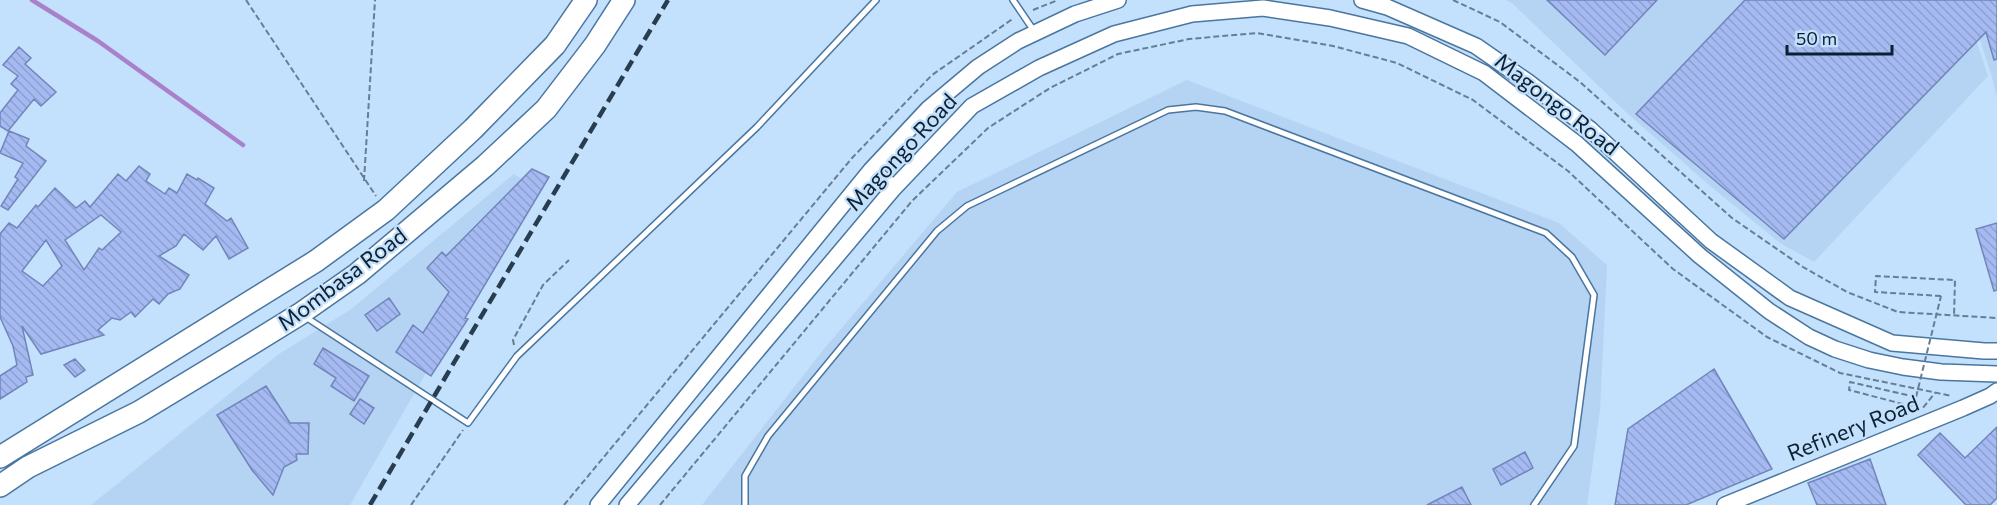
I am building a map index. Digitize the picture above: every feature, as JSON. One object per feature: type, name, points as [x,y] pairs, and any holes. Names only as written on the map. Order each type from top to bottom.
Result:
[{"type":"highway","name":"Mombasa Road","points":[[0,456],[316,261],[386,210],[472,129],[555,45],[586,0]]},
{"type":"highway","name":"Mombasa Road","points":[[0,486],[28,466],[139,412],[300,314],[357,274],[486,166],[546,109],[595,45],[624,0]]},
{"type":"main road","name":"Magongo Road","points":[[598,505],[871,170],[928,109],[978,67],[1035,33],[1075,14],[1118,0]]},
{"type":"main road","name":"Magongo Road","points":[[1362,0],[1387,7],[1476,46],[1528,82],[1591,130],[1712,242],[1790,298],[1892,343],[1997,351]]},
{"type":"main road","name":"Magongo Road","points":[[627,505],[894,188],[972,106],[1039,68],[1114,34],[1192,14],[1263,8],[1330,18],[1408,36],[1484,73],[1577,144],[1700,256],[1769,311],[1809,337],[1835,349],[1892,365],[1941,372],[1997,374]]},
{"type":"main road","points":[[871,170],[894,188]]},
{"type":"main road","name":"Refinery Road","points":[[1725,505],[1972,404],[1997,391]]},
{"type":"lane","points":[[300,314],[468,423],[517,356],[757,127],[876,0]]},
{"type":"lane","points":[[1013,0],[1035,33]]},
{"type":"lane","points":[[744,505],[745,476],[768,436],[937,231],[967,206],[1168,110],[1196,107],[1225,111],[1546,233],[1572,257],[1594,295],[1574,446],[1534,505]]},
{"type":"path","points":[[246,0],[364,181],[386,210]]},
{"type":"path","points":[[364,181],[375,0]]},
{"type":"path","points":[[1025,13],[1058,0]]},
{"type":"path","points":[[1453,0],[1500,22],[1580,82],[1732,218],[1803,267],[1847,292],[1898,312],[1997,318]]},
{"type":"path","points":[[564,505],[852,158],[933,75],[1014,18]]},
{"type":"path","points":[[660,505],[912,201],[988,128],[1050,88],[1118,54],[1189,39],[1257,33],[1333,46],[1397,63],[1473,100],[1568,171],[1673,269],[1767,337],[1840,373],[1958,396]]},
{"type":"path","points":[[517,356],[513,340],[543,285],[569,260]]},
{"type":"path","points":[[1935,393],[1922,409],[1849,390],[1850,382],[1916,398],[1941,296],[1875,292],[1876,276],[1955,280],[1954,316]]},
{"type":"path","points":[[411,505],[468,423]]},
{"type":"shaded area","points":[[1506,0],[1963,0],[1988,76],[1814,262],[1780,243],[1709,185],[1627,113],[1512,3]]},
{"type":"shaded area","points":[[1967,0],[1997,0],[1997,97],[1992,77]]},
{"type":"shaded area","points":[[1187,80],[1559,223],[1607,265],[1600,410],[1587,505],[702,505],[824,349],[957,192]]},
{"type":"shaded area","points":[[514,174],[533,187],[350,505],[91,505],[279,354],[350,310]]},
{"type":"building","points":[[1547,0],[1657,0],[1605,55]]},
{"type":"building","points":[[1745,0],[1997,0],[1997,59],[1994,60],[1986,32],[1784,239],[1636,114]]},
{"type":"building","points":[[19,47],[31,58],[25,64],[56,92],[41,106],[34,99],[8,131],[0,126],[0,113],[18,90],[11,84],[18,76],[3,65]]},
{"type":"building","points":[[9,131],[29,139],[26,146],[46,161],[8,210],[1,206],[18,179],[15,177],[23,163],[0,153]]},
{"type":"building","points":[[139,166],[150,174],[146,181],[165,194],[169,188],[177,193],[187,174],[197,180],[198,178],[214,188],[205,204],[227,221],[231,218],[248,248],[229,259],[216,236],[203,250],[184,234],[176,246],[159,256],[189,275],[180,289],[168,294],[159,304],[153,299],[135,317],[131,312],[120,320],[112,318],[98,330],[104,335],[41,354],[22,326],[33,375],[26,377],[27,382],[0,399],[0,376],[17,365],[13,346],[0,317],[0,234],[9,223],[17,228],[36,205],[38,207],[55,188],[76,208],[85,201],[90,207],[118,174],[126,181]],"holes":[[[101,215],[121,232],[102,250],[99,248],[84,270],[65,240]],[[46,240],[62,266],[43,286],[22,271]]]},
{"type":"building","points":[[532,169],[549,177],[465,318],[468,319],[431,376],[396,352],[413,325],[423,333],[449,292],[427,268],[442,252],[446,256]]},
{"type":"building","points":[[1997,223],[1997,290],[1994,291],[1976,229]]},
{"type":"building","points":[[389,298],[400,314],[377,331],[365,315]]},
{"type":"building","points":[[323,348],[369,376],[354,401],[331,386],[336,378],[314,364]]},
{"type":"building","points":[[75,359],[85,370],[75,377],[64,365]]},
{"type":"building","points":[[1714,369],[1772,469],[1686,505],[1615,505],[1628,429]]},
{"type":"building","points":[[266,386],[290,423],[309,423],[308,454],[296,454],[297,460],[284,467],[273,495],[252,470],[217,415]]},
{"type":"building","points":[[360,399],[374,408],[364,424],[350,414]]},
{"type":"building","points":[[1997,427],[1997,498],[1990,505],[1966,505],[1918,455],[1940,433],[1965,458]]},
{"type":"building","points":[[1525,452],[1533,468],[1501,485],[1493,469]]},
{"type":"building","points":[[1870,459],[1886,505],[1817,505],[1808,483]]},
{"type":"building","points":[[1462,487],[1471,505],[1427,505]]},
{"type":"waterway","points":[[32,0],[98,41],[243,145]]},
{"type":"railway","points":[[370,505],[668,0]]}]
